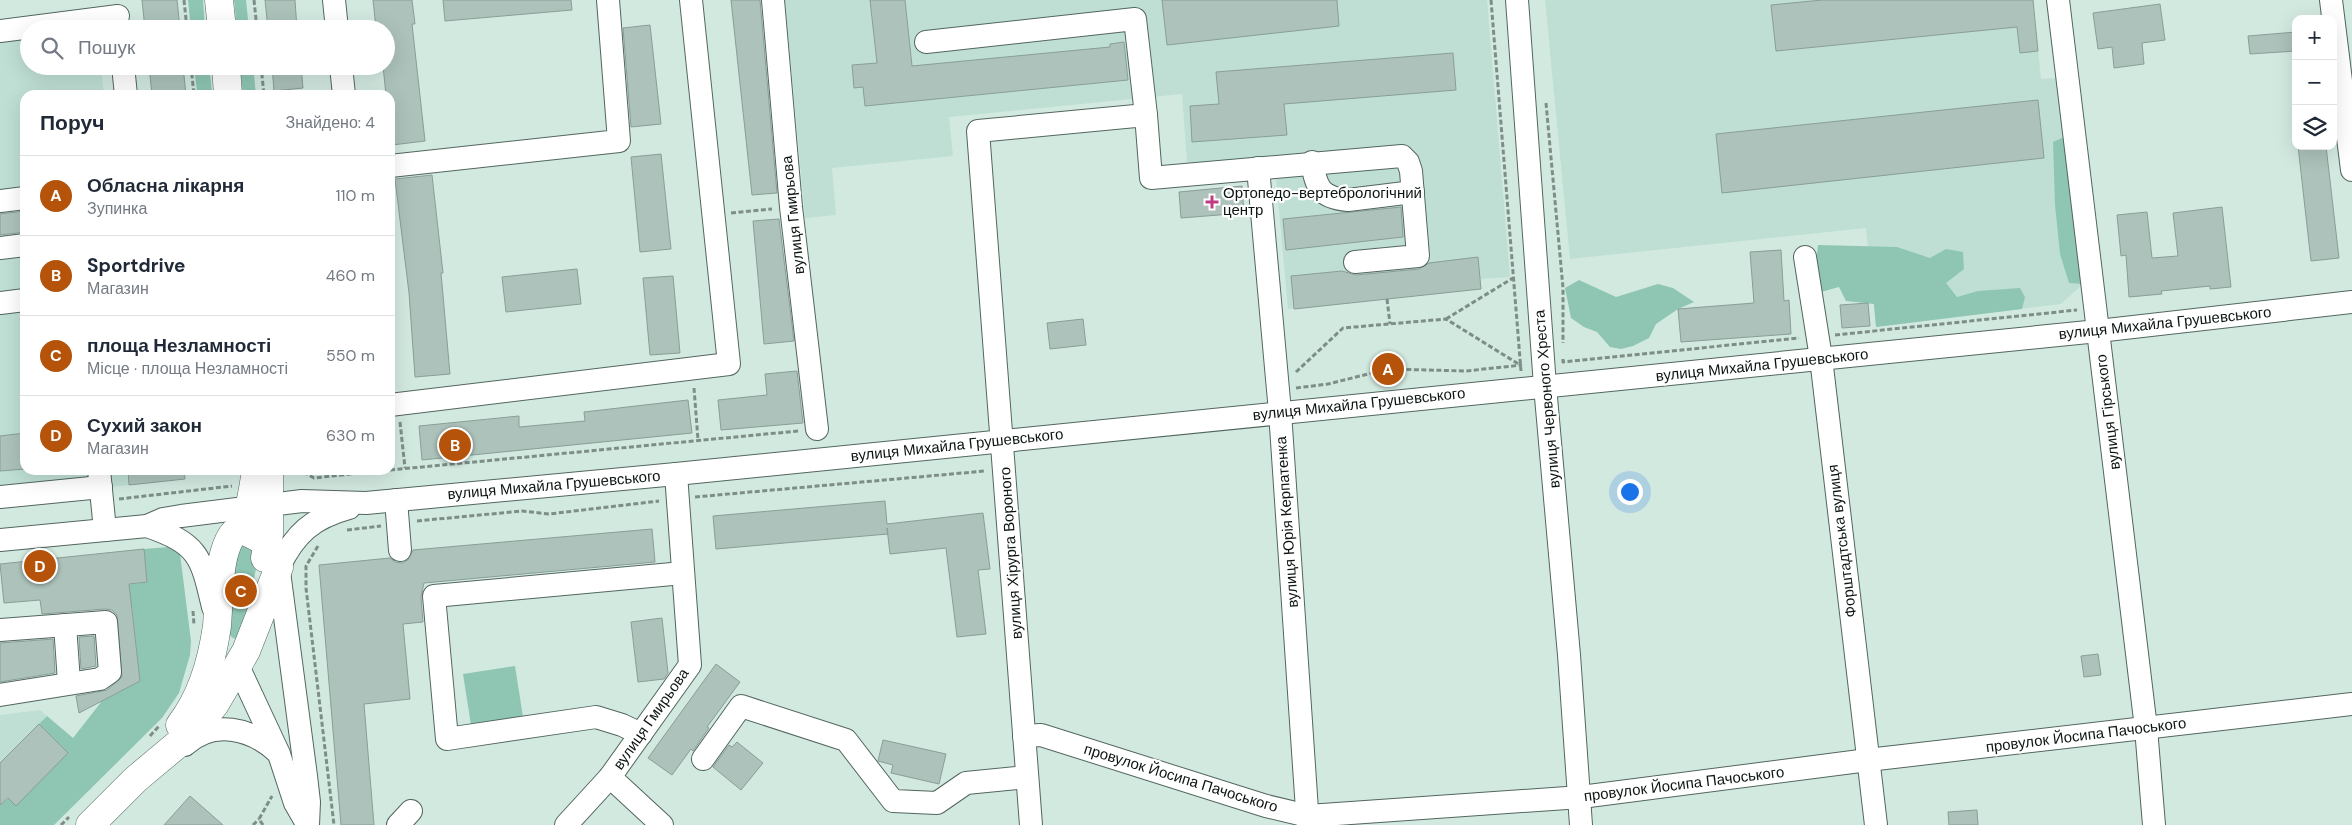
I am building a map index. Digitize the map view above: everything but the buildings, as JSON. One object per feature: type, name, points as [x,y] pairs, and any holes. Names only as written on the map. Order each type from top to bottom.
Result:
[{"type":"main road","points":[[219,0],[221,20]]},
{"type":"main road","points":[[227,75],[228,90]]},
{"type":"main road","points":[[136,779],[182,723],[193,706],[222,634],[273,557],[256,495]]},
{"type":"main road","points":[[90,825],[136,779],[196,726],[215,704],[238,666],[222,634],[220,573],[224,552],[256,495]]},
{"type":"street","points":[[334,0],[336,20]]},
{"type":"street","points":[[395,165],[619,141],[608,0]]},
{"type":"street","points":[[395,404],[729,364],[691,0]]},
{"type":"street","name":"вулиця Гмирьова","points":[[773,0],[791,206],[817,429]]},
{"type":"street","name":"вулиця Червоного Хреста","points":[[1517,0],[1553,362],[1534,387],[1581,797],[1581,825]]},
{"type":"street","name":"вулиця Гірського","points":[[2058,0],[2146,728],[2154,825]]},
{"type":"street","points":[[2331,0],[2352,170]]},
{"type":"street","points":[[926,42],[1138,10],[1151,178],[1312,162],[1402,156],[1408,162],[1411,170],[1418,256],[1355,262]]},
{"type":"street","points":[[81,20],[118,15]]},
{"type":"street","points":[[0,31],[20,28]]},
{"type":"street","points":[[124,75],[125,90]]},
{"type":"street","points":[[342,75],[343,90]]},
{"type":"street","name":"вулиця Хірурга Вороного","points":[[1031,825],[978,131],[1146,116]]},
{"type":"street","points":[[1312,162],[1315,180],[1320,190],[1338,199],[1348,200],[1413,192]]},
{"type":"street","name":"вулиця Юрія Керпатенка","points":[[1258,168],[1280,412],[1308,820]]},
{"type":"street","points":[[0,201],[20,199]]},
{"type":"street","points":[[0,248],[20,246]]},
{"type":"street","name":"Форштадтська вулиця","points":[[1805,256],[1820,358],[1876,825]]},
{"type":"street","points":[[0,303],[20,301]]},
{"type":"street","name":"вулиця Михайла Грушевського","points":[[333,516],[366,503],[676,474],[1820,358],[2098,332],[2352,302]]},
{"type":"street","name":"вулиця Гмирьова","points":[[566,825],[610,777],[690,665],[676,474]]},
{"type":"street","points":[[0,498],[100,479],[105,530]]},
{"type":"street","points":[[0,540],[147,526],[163,519],[189,515],[209,519],[256,495],[273,481],[284,492],[333,516]]},
{"type":"street","points":[[256,495],[302,501]]},
{"type":"street","points":[[256,495],[291,512],[333,516]]},
{"type":"street","points":[[396,500],[400,550]]},
{"type":"street","points":[[308,825],[309,802],[303,749],[273,557],[286,552],[299,534],[312,523],[333,516]]},
{"type":"street","points":[[147,526],[173,535],[194,550],[205,571],[222,634]]},
{"type":"street","points":[[641,734],[622,724],[596,717],[447,739],[434,596],[683,573]]},
{"type":"street","points":[[0,630],[106,622],[110,672],[100,678],[0,695]]},
{"type":"street","points":[[64,626],[69,682]]},
{"type":"street","points":[[238,666],[279,754],[295,803],[308,825]]},
{"type":"street","name":"провулок Йосипа Пачоського","points":[[1024,736],[1041,735],[1308,820],[1581,797],[1868,760],[2352,704]]},
{"type":"street","points":[[702,759],[741,706],[846,740],[893,801],[937,804],[966,783],[1027,777]]},
{"type":"street","points":[[136,779],[156,772],[193,738],[206,731],[216,729],[237,731],[257,737],[279,754]]},
{"type":"street","points":[[610,777],[662,825]]},
{"type":"path","points":[[184,0],[186,20]]},
{"type":"path","points":[[254,0],[256,20]]},
{"type":"path","points":[[1491,0],[1521,365],[1534,387]]},
{"type":"path","points":[[192,75],[193,90]]},
{"type":"path","points":[[262,75],[263,90]]},
{"type":"path","points":[[1278,389],[1328,384],[1388,369],[1466,371],[1553,362],[1562,288],[1546,99]]},
{"type":"path","points":[[713,215],[791,206]]},
{"type":"path","points":[[1278,389],[1343,328],[1446,319],[1514,278]]},
{"type":"path","points":[[1387,299],[1390,324]]},
{"type":"path","points":[[1446,319],[1521,365]]},
{"type":"path","points":[[692,368],[698,440]]},
{"type":"path","points":[[395,410],[405,468]]},
{"type":"path","points":[[395,469],[817,429]]},
{"type":"path","points":[[333,516],[398,523],[522,511],[549,514],[677,499],[1005,469]]},
{"type":"path","points":[[309,475],[314,478],[342,475]]},
{"type":"path","points":[[324,541],[318,546],[306,566],[306,588],[334,825]]},
{"type":"path","points":[[192,604],[222,634]]},
{"type":"path","points":[[157,730],[162,723]]},
{"type":"path","points":[[253,825],[259,819],[276,788]]},
{"type":"path","points":[[259,819],[263,825]]},
{"type":"shaded area","points":[[785,0],[1487,0],[1510,277],[1480,279],[1481,289],[1288,309],[1274,156],[1187,163],[1182,94],[949,117],[953,156],[832,168],[836,215],[805,218]]},
{"type":"shaded area","points":[[1545,0],[2033,0],[2041,79],[2057,78],[2083,284],[2061,304],[1876,327],[1866,228],[1570,259]]},
{"type":"shaded area","points":[[20,32],[20,75],[102,75],[103,90],[20,90],[20,475],[128,475],[129,485],[0,499],[0,35]]},
{"type":"shaded area","points":[[40,710],[47,716],[0,763],[0,715]]},
{"type":"green space","points":[[188,0],[203,0],[204,20],[190,20]]},
{"type":"green space","points":[[234,0],[246,0],[248,20],[236,20]]},
{"type":"green space","points":[[195,75],[210,75],[212,90],[197,90]]},
{"type":"green space","points":[[241,75],[254,75],[255,90],[242,90]]},
{"type":"green space","points":[[2064,137],[2083,284],[2069,283],[2060,254],[2055,205],[2053,142]]},
{"type":"green space","points":[[1818,245],[1897,247],[1930,258],[1946,249],[1963,252],[1964,269],[1946,283],[1957,297],[1978,291],[2020,288],[2025,297],[2022,309],[1876,327],[1874,304],[1846,301],[1839,287],[1821,292],[1814,283]]},
{"type":"green space","points":[[1579,280],[1616,297],[1658,284],[1673,288],[1694,302],[1678,309],[1656,324],[1649,338],[1633,346],[1621,349],[1610,347],[1597,332],[1584,327],[1571,318],[1565,288]]},
{"type":"green space","points":[[243,541],[260,550],[243,630],[238,639],[230,635],[226,625],[237,554]]},
{"type":"green space","points":[[169,547],[180,554],[191,641],[190,655],[179,693],[162,718],[54,825],[0,825],[0,805],[67,754],[39,724],[47,716],[73,738],[102,701],[140,681],[132,608],[125,585],[147,582],[144,549]]},
{"type":"green space","points":[[515,666],[523,717],[471,725],[463,674]]},
{"type":"place","name":"Ортопедо-вертебрологічний центр","points":[[1212,202]]},
{"type":"place","name":"Обласна лікарня","points":[[1388,369]]},
{"type":"place","name":"Sportdrive","points":[[455,445]]},
{"type":"place","name":"Сухий закон","points":[[40,566]]},
{"type":"place","name":"площа Незламності","points":[[241,591]]}]
